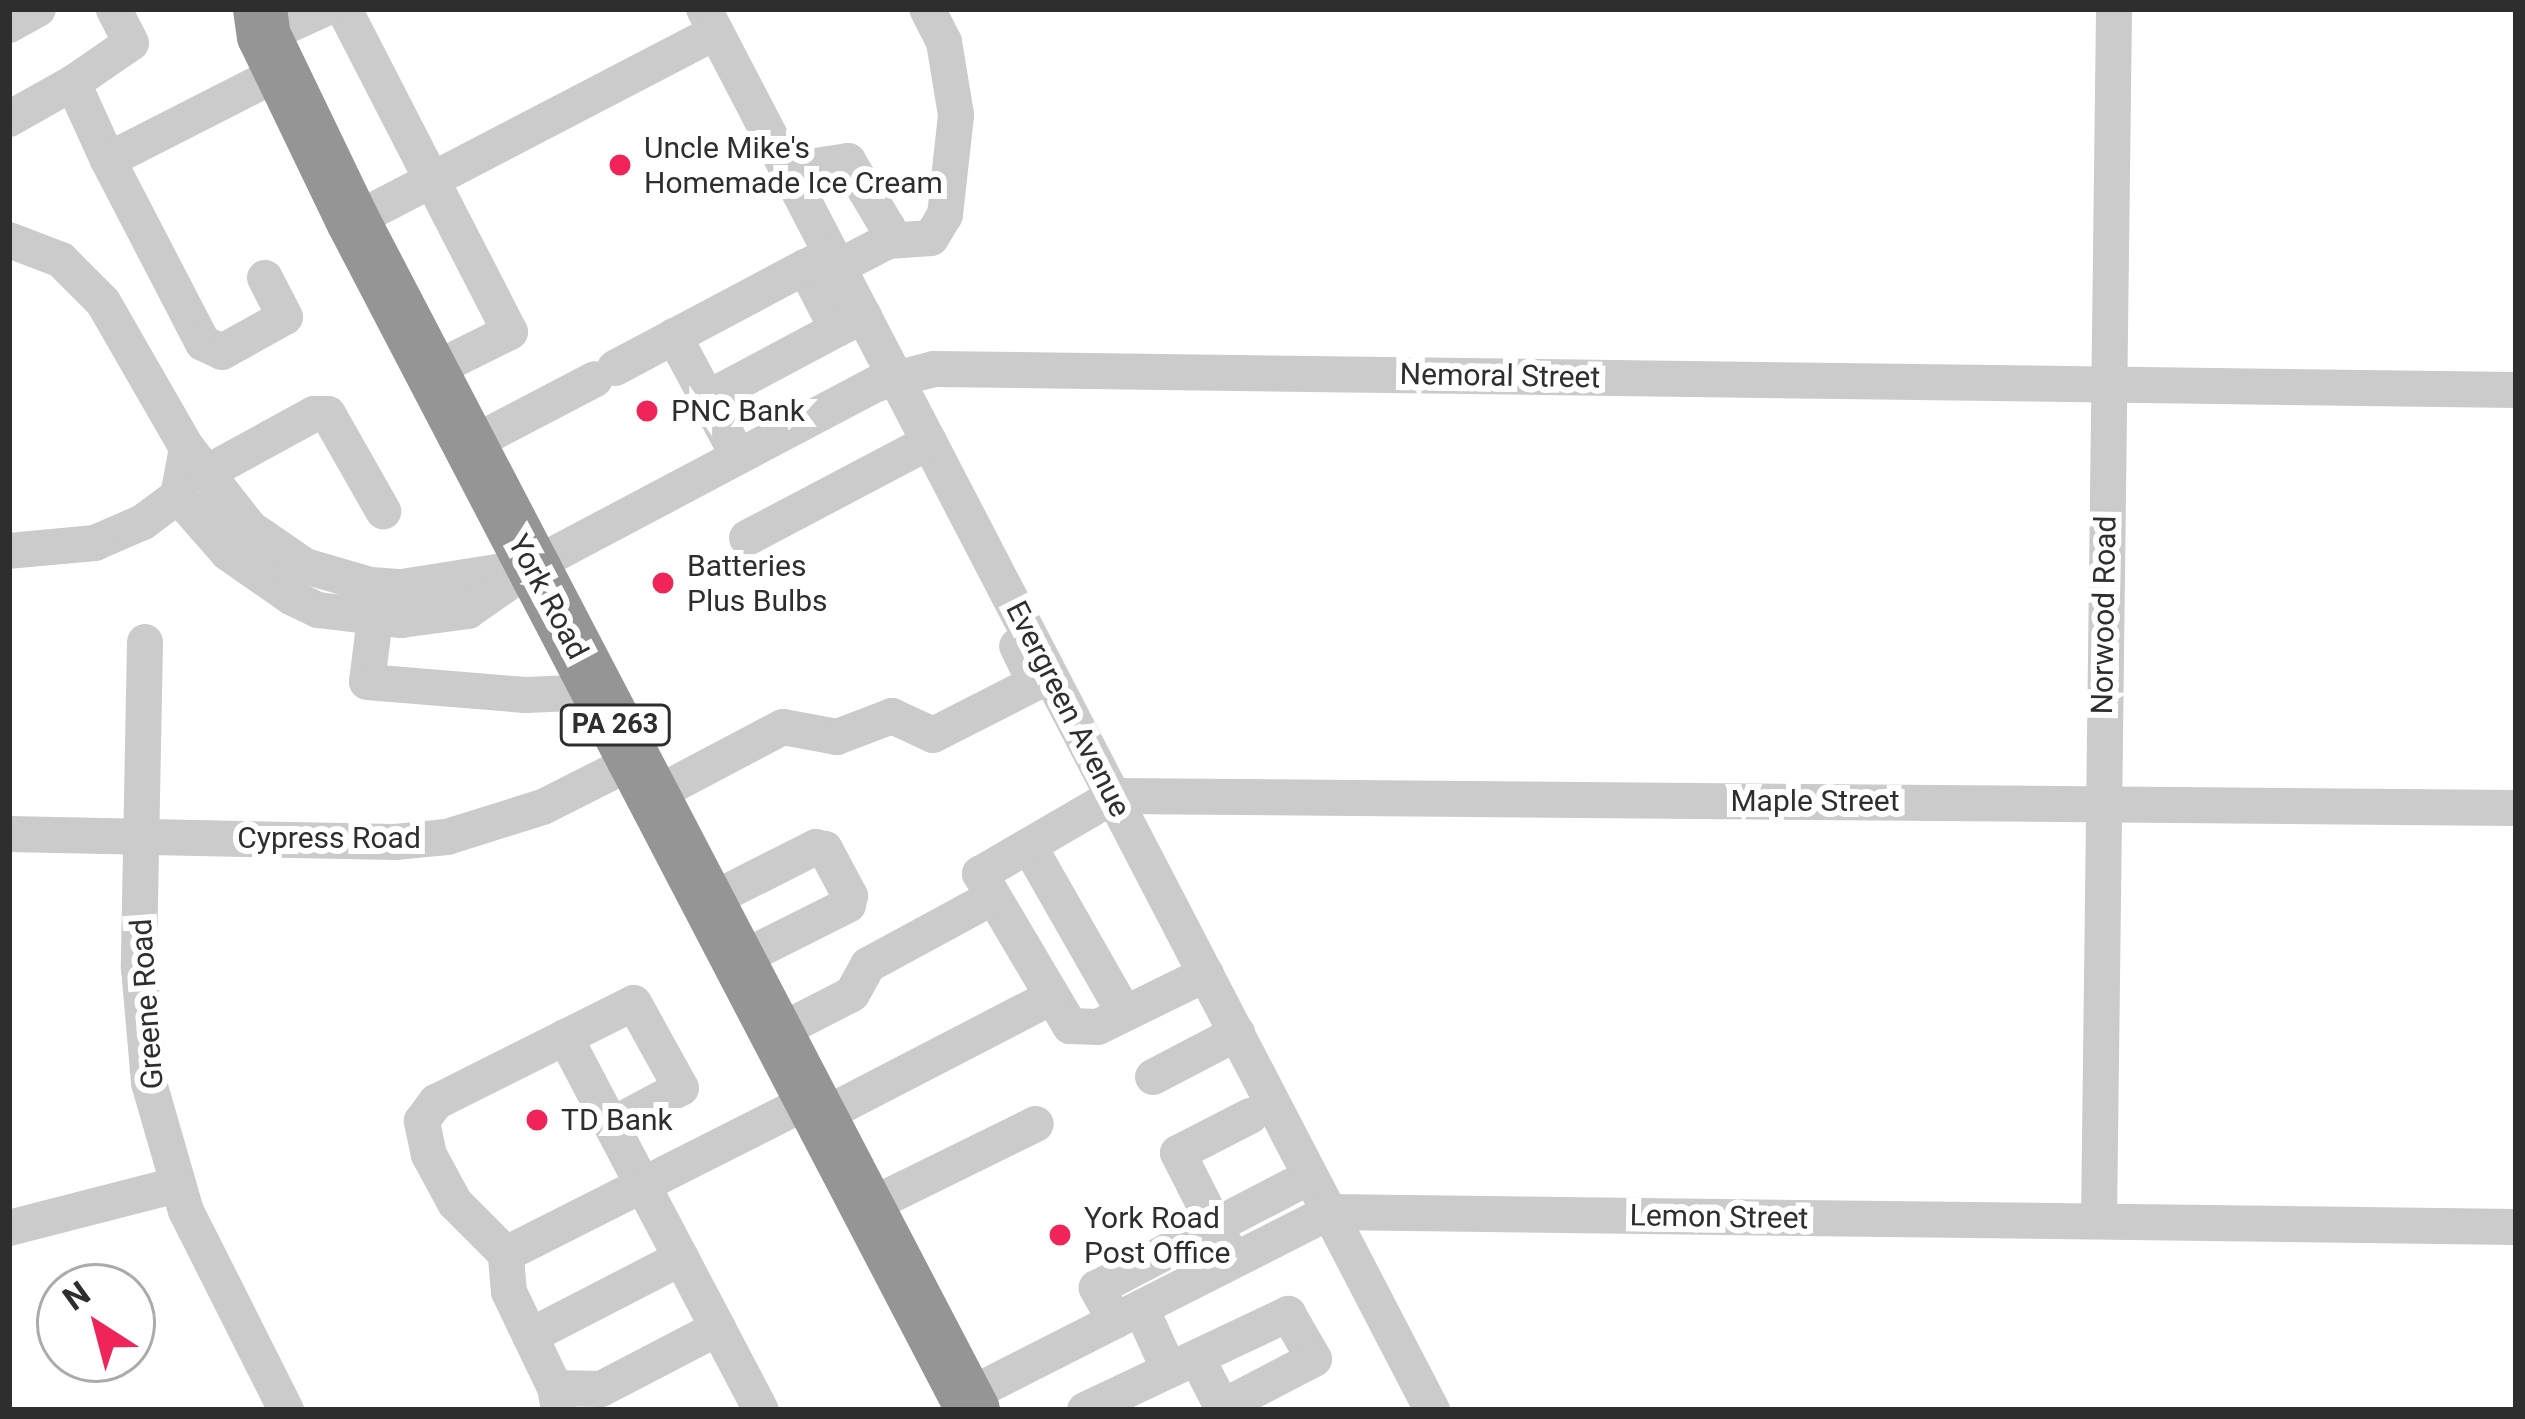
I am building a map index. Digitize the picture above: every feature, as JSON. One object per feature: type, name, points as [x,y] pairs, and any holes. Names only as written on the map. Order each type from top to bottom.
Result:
[{"type":"highway","name":"York Road","points":[[261,32],[430,371],[967,1405]]},
{"type":"street","points":[[9,25],[38,9]]},
{"type":"street","points":[[9,118],[131,43],[114,9]]},
{"type":"street","points":[[109,160],[261,32],[324,9]]},
{"type":"street","points":[[344,9],[510,332],[430,371]]},
{"type":"street","points":[[469,445],[674,336],[822,267],[888,241],[931,238],[945,215],[956,116],[944,42],[927,9]]},
{"type":"street","name":"Norwood Road","points":[[2099,1221],[2114,9]]},
{"type":"street","points":[[353,221],[433,182],[710,20]]},
{"type":"street","name":"Evergreen Avenue","points":[[710,20],[788,170],[822,267],[851,323],[897,379],[1432,1410]]},
{"type":"street","points":[[74,82],[203,343],[222,352],[285,317],[265,278]]},
{"type":"street","points":[[788,170],[848,161],[888,228],[888,241]]},
{"type":"street","points":[[9,240],[61,260],[103,302],[228,554],[291,597],[318,610],[434,619],[468,611],[532,566]]},
{"type":"street","points":[[706,399],[851,323]]},
{"type":"street","points":[[674,336],[738,456]]},
{"type":"street","name":"Nemoral Street","points":[[532,566],[876,384],[934,369],[2516,390]]},
{"type":"street","points":[[9,551],[95,543],[143,522],[190,473],[314,414],[328,414],[383,511]]},
{"type":"street","points":[[747,538],[929,442]]},
{"type":"street","points":[[190,473],[250,528],[292,557],[370,585],[430,586],[532,566]]},
{"type":"street","points":[[375,618],[367,682],[525,695],[598,692]]},
{"type":"street","name":"Cypress Road","points":[[9,834],[395,842],[447,837],[643,778],[783,728],[837,737],[892,716],[933,735],[1035,683],[1011,633],[1025,626]]},
{"type":"street","name":"Greene Road","points":[[145,642],[143,1039],[158,1126],[176,1185],[286,1410]]},
{"type":"street","points":[[1114,796],[980,874],[1056,1008],[1084,1030],[1206,974]]},
{"type":"street","name":"Maple Street","points":[[1114,796],[2516,808]]},
{"type":"street","points":[[1029,846],[1125,1014]]},
{"type":"street","points":[[707,902],[816,847],[825,849],[850,896],[848,905],[738,960]]},
{"type":"street","points":[[776,1033],[852,994],[868,965],[993,897]]},
{"type":"street","points":[[612,1125],[681,1088],[634,1003],[436,1102],[422,1121],[429,1155],[455,1203],[506,1254],[509,1292],[557,1399],[601,1389],[718,1328]]},
{"type":"street","points":[[506,1254],[643,1185],[1056,1008]]},
{"type":"street","points":[[1154,1077],[1237,1033]]},
{"type":"street","points":[[566,1037],[761,1410]]},
{"type":"street","points":[[1233,1261],[1178,1153],[1250,1116]]},
{"type":"street","points":[[867,1207],[1036,1124]]},
{"type":"street","points":[[9,1228],[176,1185]]},
{"type":"street","points":[[1085,1410],[1183,1364],[1097,1288],[1292,1186]]},
{"type":"street","name":"Lemon Street","points":[[967,1405],[1128,1314],[1329,1212],[2516,1227]]},
{"type":"street","points":[[530,1336],[681,1258]]},
{"type":"place","name":"Uncle Mike's Homemade Ice Cream","points":[[620,165]]},
{"type":"place","name":"PNC Bank","points":[[647,411]]},
{"type":"place","name":"Batteries Plus Bulbs","points":[[663,583]]},
{"type":"place","name":"TD Bank","points":[[537,1120]]},
{"type":"place","name":"York Road Post Office","points":[[1060,1235]]}]
